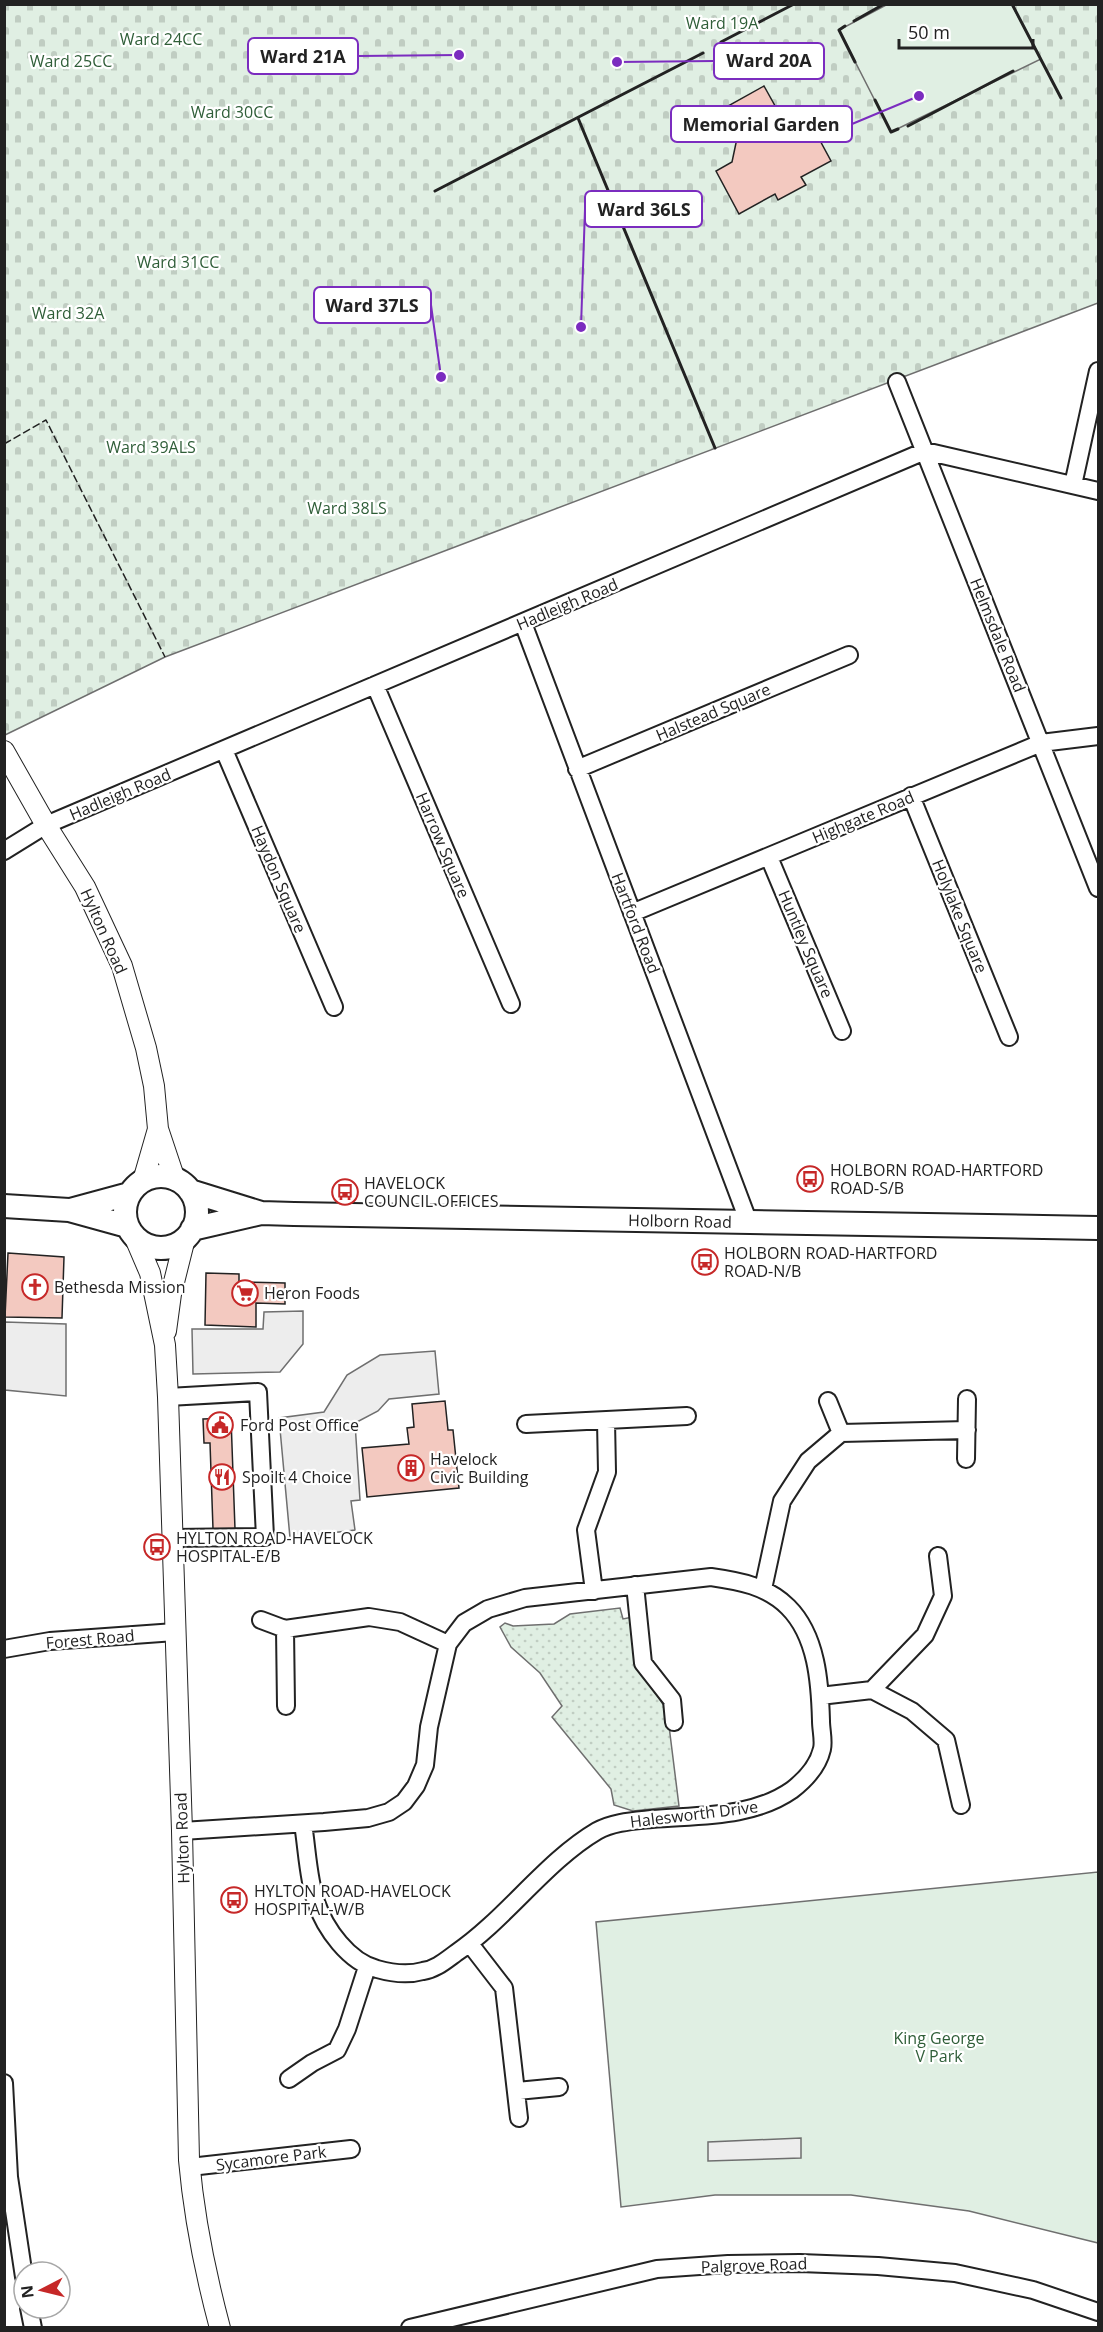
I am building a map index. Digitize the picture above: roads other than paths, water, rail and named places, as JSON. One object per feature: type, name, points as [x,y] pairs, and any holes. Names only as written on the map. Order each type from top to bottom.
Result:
[{"type":"main road","points":[[4,1206],[69,1210],[131,1232],[147,1245],[160,1248],[174,1245],[189,1234],[196,1210],[183,1186],[164,1176],[153,1177],[136,1188],[69,1210]]},
{"type":"main road","name":"Holborn Road","points":[[183,1186],[261,1213]]},
{"type":"main road","points":[[131,1232],[125,1210],[136,1188]]},
{"type":"main road","name":"Holborn Road","points":[[189,1234],[261,1213],[1098,1228]]},
{"type":"street","points":[[1073,485],[1098,371]]},
{"type":"street","name":"Helmsdale Road","points":[[897,382],[1098,888]]},
{"type":"street","points":[[925,452],[1098,491]]},
{"type":"street","name":"Hadleigh Road","points":[[4,851],[46,825],[925,452]]},
{"type":"street","name":"Hartford Road","points":[[523,623],[749,1223]]},
{"type":"street","name":"Halstead Square","points":[[577,769],[849,655]]},
{"type":"street","name":"Harrow Square","points":[[375,685],[511,1004]]},
{"type":"street","name":"Highgate Road","points":[[632,913],[1041,742],[1098,736]]},
{"type":"street","name":"Haydon Square","points":[[224,750],[334,1008]]},
{"type":"street","name":"Hylton Road","points":[[4,751],[85,887],[122,966],[146,1048],[154,1086],[158,1129],[183,1186]]},
{"type":"street","name":"Holylake Square","points":[[911,796],[1010,1036]]},
{"type":"street","name":"Huntley Square","points":[[769,856],[842,1031]]},
{"type":"street","name":"Hylton Road","points":[[136,1188],[158,1129]]},
{"type":"street","name":"Hylton Road","points":[[131,1232],[150,1273],[165,1346],[174,1538],[190,2167],[200,2244],[220,2328]]},
{"type":"street","name":"Hylton Road","points":[[165,1346],[171,1294],[189,1234]]},
{"type":"street","points":[[168,1397],[258,1392],[265,1537],[174,1538]]},
{"type":"street","points":[[966,1459],[967,1400]]},
{"type":"street","points":[[828,1401],[841,1433]]},
{"type":"street","points":[[525,1424],[687,1416]]},
{"type":"street","points":[[594,1591],[586,1530],[607,1473],[606,1421]]},
{"type":"street","points":[[764,1588],[782,1501],[808,1461],[841,1433],[967,1430]]},
{"type":"street","points":[[873,1690],[925,1635],[943,1596],[938,1556]]},
{"type":"street","name":"Halesworth Drive","points":[[182,1831],[368,1818],[388,1812],[404,1802],[416,1786],[425,1765],[429,1727],[448,1644],[464,1623],[488,1609],[525,1598],[711,1577],[735,1580],[764,1588],[789,1607],[806,1634],[815,1659],[820,1696],[822,1749],[811,1773],[793,1789],[765,1805],[741,1811],[625,1821],[599,1830],[575,1847],[470,1944],[437,1967],[422,1972],[390,1973],[367,1966],[343,1948],[327,1926],[316,1902],[303,1824]]},
{"type":"street","points":[[635,1585],[643,1663],[672,1700],[674,1722]]},
{"type":"street","points":[[261,1620],[285,1629],[369,1617],[400,1622],[448,1644]]},
{"type":"street","points":[[285,1629],[286,1706]]},
{"type":"street","name":"Forest Road","points":[[4,1648],[50,1641],[176,1632]]},
{"type":"street","points":[[820,1696],[873,1690],[912,1711],[946,1740],[961,1805]]},
{"type":"street","points":[[470,1944],[504,1988],[519,2118]]},
{"type":"street","points":[[289,2079],[336,2050],[347,2029],[367,1966]]},
{"type":"street","points":[[4,2083],[9,2177],[21,2260]]},
{"type":"street","points":[[517,2091],[559,2087]]},
{"type":"street","name":"Sycamore Park","points":[[190,2167],[351,2149]]},
{"type":"street","name":"Palgrove Road","points":[[410,2328],[657,2269],[738,2264],[800,2263],[867,2266],[955,2274],[1033,2290],[1098,2312]]},
{"type":"place","name":"Ward 21A","points":[[459,55]]},
{"type":"place","name":"Ward 20A","points":[[617,62]]},
{"type":"place","name":"Memorial Garden","points":[[919,96]]},
{"type":"place","name":"Ward 36LS","points":[[581,327]]},
{"type":"place","name":"Ward 37LS","points":[[441,377]]},
{"type":"place","name":"HOLBORN ROAD-HARTFORD ROAD-S/B","points":[[810,1179]]},
{"type":"place","name":"HAVELOCK COUNCIL OFFICES","points":[[345,1192]]},
{"type":"place","name":"HOLBORN ROAD-HARTFORD ROAD-N/B","points":[[705,1262]]},
{"type":"place","name":"Bethesda Mission","points":[[35,1287]]},
{"type":"place","name":"Heron Foods","points":[[245,1293]]},
{"type":"place","name":"Ford Post Office","points":[[220,1425]]},
{"type":"place","name":"Havelock Civic Building","points":[[411,1468]]},
{"type":"place","name":"Spoilt 4 Choice","points":[[222,1477]]},
{"type":"place","name":"HYLTON ROAD-HAVELOCK HOSPITAL-E/B","points":[[157,1547]]},
{"type":"place","name":"HYLTON ROAD-HAVELOCK HOSPITAL-W/B","points":[[234,1900]]},
{"type":"park label","name":"Ward 19A","points":[[722,23]]},
{"type":"park label","name":"Ward 24CC","points":[[161,39]]},
{"type":"park label","name":"Ward 25CC","points":[[71,61]]},
{"type":"park label","name":"Ward 30CC","points":[[232,112]]},
{"type":"park label","name":"Ward 31CC","points":[[178,262]]},
{"type":"park label","name":"Ward 32A","points":[[68,313]]},
{"type":"park label","name":"Ward 39ALS","points":[[151,447]]},
{"type":"park label","name":"Ward 38LS","points":[[347,508]]},
{"type":"park label","name":"King George V Park","points":[[939,2047]]}]
